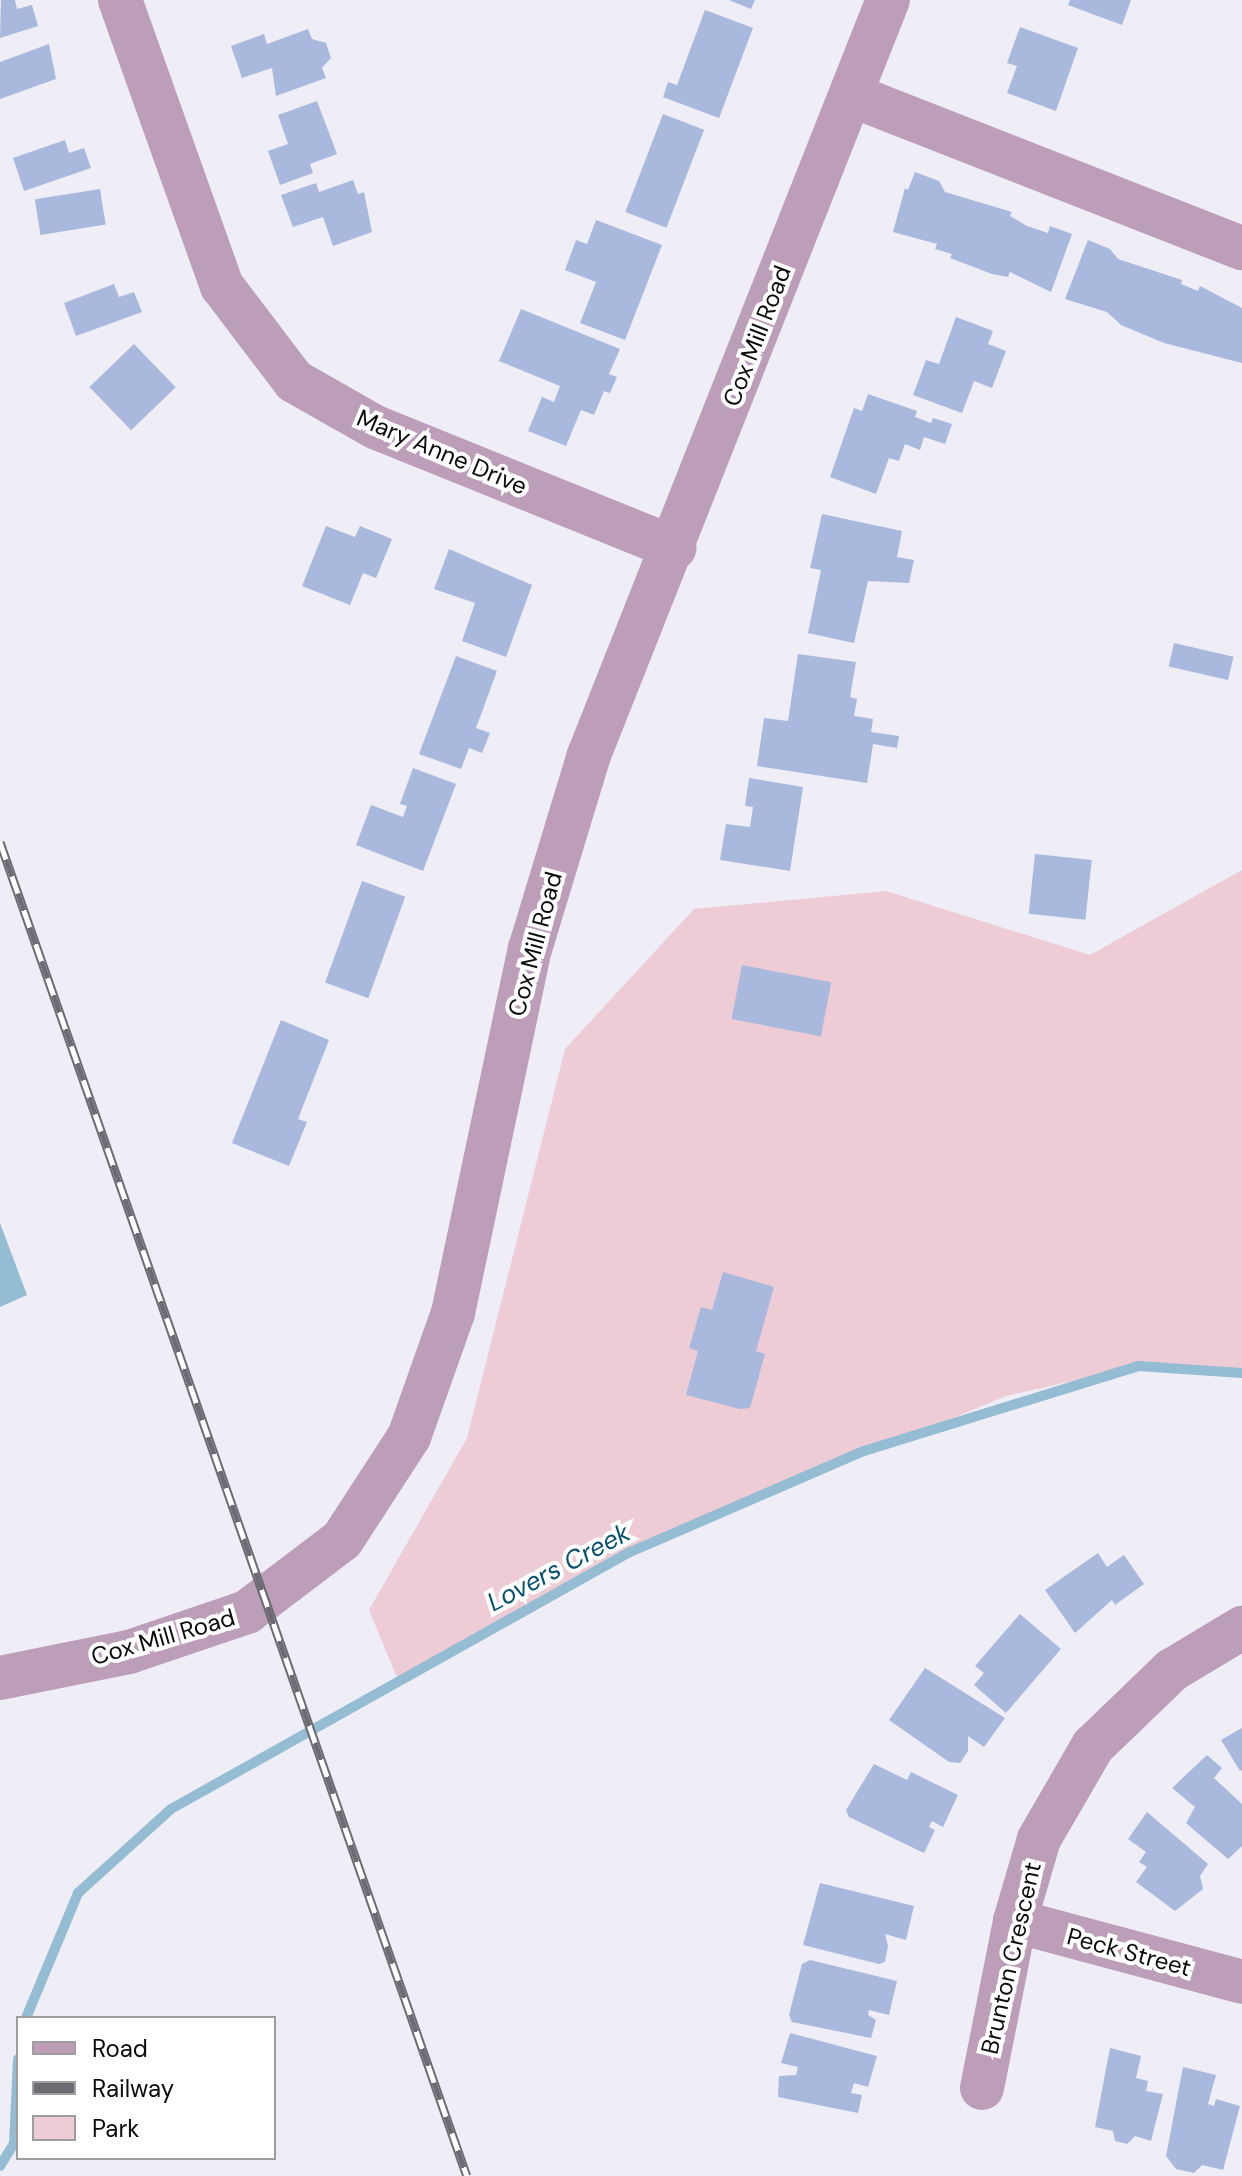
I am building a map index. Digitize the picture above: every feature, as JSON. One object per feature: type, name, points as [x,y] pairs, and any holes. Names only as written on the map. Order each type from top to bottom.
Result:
[{"type":"street","name":"Mary Anne Drive","points":[[120,0],[222,286],[294,381],[375,427],[674,548]]},
{"type":"street","name":"Cox Mill Road","points":[[0,1678],[129,1652],[247,1612],[342,1540],[409,1437],[453,1313],[535,934],[589,755],[674,548],[888,0]]},
{"type":"street","points":[[851,95],[1242,248]]},
{"type":"street","name":"Brunton Crescent","points":[[982,2088],[1015,1921],[1039,1839],[1093,1746],[1172,1670],[1242,1628]]},
{"type":"street","name":"Peck Street","points":[[1015,1921],[1242,1982]]},
{"type":"green space","points":[[1242,870],[1242,1373],[1138,1366],[1006,1396],[628,1553],[400,1685],[369,1610],[467,1438],[565,1049],[694,909],[886,891],[1090,955]]},
{"type":"water","points":[[0,1223],[27,1295],[0,1307]]},
{"type":"building","points":[[1,0],[15,0],[17,9],[32,5],[38,26],[0,38]]},
{"type":"building","points":[[729,0],[755,0],[751,9]]},
{"type":"building","points":[[1070,0],[1131,0],[1122,25],[1068,5]]},
{"type":"building","points":[[705,10],[753,28],[719,118],[663,97],[668,82],[677,85]]},
{"type":"building","points":[[1020,27],[1078,48],[1056,111],[1007,93],[1017,66],[1007,63]]},
{"type":"building","points":[[308,29],[312,39],[326,43],[331,58],[322,68],[326,78],[276,96],[272,68],[242,78],[231,46],[264,34],[267,44]]},
{"type":"building","points":[[49,44],[56,79],[0,99],[0,62]]},
{"type":"building","points":[[317,101],[337,154],[310,164],[313,173],[280,185],[268,151],[288,144],[278,115]]},
{"type":"building","points":[[663,114],[704,130],[666,228],[625,212]]},
{"type":"building","points":[[65,140],[69,153],[84,148],[91,168],[24,191],[13,158]]},
{"type":"building","points":[[915,172],[939,181],[945,192],[1012,212],[1010,216],[1027,226],[1048,233],[1050,226],[1072,234],[1051,292],[1010,272],[1008,277],[992,274],[950,258],[952,254],[935,249],[937,244],[893,232],[905,188],[908,190]]},
{"type":"building","points":[[353,180],[358,194],[364,192],[372,232],[333,246],[323,217],[293,227],[281,195],[316,183],[319,192]]},
{"type":"building","points":[[100,189],[106,225],[40,235],[35,199]]},
{"type":"building","points":[[596,220],[662,245],[625,340],[580,323],[596,282],[565,270],[576,240],[587,244]]},
{"type":"building","points":[[1088,240],[1110,249],[1118,259],[1182,280],[1181,284],[1198,291],[1200,286],[1242,308],[1242,363],[1164,343],[1121,325],[1107,312],[1065,299]]},
{"type":"building","points":[[114,284],[119,297],[134,292],[142,312],[76,336],[64,303]]},
{"type":"building","points":[[521,309],[620,349],[609,374],[617,377],[610,393],[604,391],[594,415],[581,410],[566,446],[528,431],[542,397],[554,402],[560,386],[499,361]]},
{"type":"building","points":[[956,317],[993,331],[988,344],[1006,351],[992,388],[974,381],[962,413],[913,395],[926,360],[939,364]]},
{"type":"building","points":[[134,344],[176,387],[131,430],[89,387]]},
{"type":"building","points":[[868,394],[917,411],[915,417],[931,423],[933,418],[952,424],[945,444],[924,437],[920,450],[905,444],[899,461],[889,458],[876,494],[830,477],[854,408],[862,411]]},
{"type":"building","points":[[822,514],[902,531],[897,557],[914,560],[909,583],[868,581],[854,643],[808,633],[821,570],[810,568]]},
{"type":"building","points":[[326,526],[355,537],[360,526],[392,539],[376,578],[363,573],[350,605],[302,586]]},
{"type":"building","points":[[449,549],[532,585],[506,657],[462,641],[475,603],[434,589]]},
{"type":"building","points":[[1174,643],[1233,657],[1228,680],[1169,666]]},
{"type":"building","points":[[798,654],[856,662],[850,697],[857,699],[854,716],[873,719],[871,732],[899,736],[897,748],[873,744],[867,783],[757,766],[764,718],[788,721]]},
{"type":"building","points":[[456,656],[497,671],[476,728],[490,733],[482,753],[469,748],[461,769],[419,754]]},
{"type":"building","points":[[413,768],[456,784],[423,871],[356,845],[371,805],[403,817],[407,806],[400,804]]},
{"type":"building","points":[[749,778],[803,787],[790,871],[720,860],[726,824],[750,827],[753,807],[745,806]]},
{"type":"building","points":[[1035,854],[1092,860],[1085,920],[1029,914]]},
{"type":"building","points":[[362,881],[405,897],[368,998],[325,982]]},
{"type":"building","points":[[742,965],[831,982],[821,1036],[732,1019]]},
{"type":"building","points":[[281,1020],[329,1040],[298,1119],[307,1122],[289,1166],[232,1143]]},
{"type":"building","points":[[723,1272],[774,1287],[756,1351],[765,1354],[750,1408],[740,1409],[686,1395],[698,1351],[689,1348],[701,1307],[712,1310]]},
{"type":"building","points":[[1098,1553],[1107,1567],[1124,1555],[1144,1584],[1115,1605],[1112,1600],[1075,1633],[1045,1590]]},
{"type":"building","points":[[1020,1614],[1061,1649],[1006,1713],[974,1685],[984,1673],[975,1666]]},
{"type":"building","points":[[925,1668],[1005,1718],[984,1747],[968,1736],[968,1751],[960,1763],[949,1762],[889,1720]]},
{"type":"building","points":[[1242,1728],[1242,1770],[1240,1771],[1221,1740]]},
{"type":"building","points":[[1207,1755],[1222,1768],[1214,1778],[1242,1804],[1242,1846],[1228,1859],[1186,1823],[1195,1807],[1172,1788]]},
{"type":"building","points":[[874,1764],[907,1780],[911,1772],[958,1795],[943,1827],[932,1821],[929,1827],[935,1830],[924,1853],[849,1817],[846,1810]]},
{"type":"building","points":[[1147,1812],[1208,1864],[1200,1876],[1203,1889],[1175,1911],[1136,1882],[1147,1867],[1139,1862],[1146,1852],[1128,1839]]},
{"type":"building","points":[[820,1883],[914,1906],[906,1940],[885,1934],[888,1946],[885,1962],[879,1964],[803,1945]]},
{"type":"building","points":[[810,1960],[897,1981],[889,2015],[869,2010],[868,2015],[876,2020],[871,2038],[792,2022],[789,2015],[802,1964]]},
{"type":"building","points":[[790,2033],[877,2056],[868,2087],[854,2083],[851,2093],[862,2095],[858,2113],[778,2097],[779,2076],[796,2075],[798,2067],[781,2063]]},
{"type":"building","points":[[1110,2048],[1141,2056],[1136,2078],[1148,2081],[1146,2091],[1163,2094],[1151,2141],[1135,2136],[1127,2144],[1115,2141],[1113,2131],[1095,2127]]},
{"type":"building","points":[[1183,2067],[1216,2075],[1208,2104],[1214,2106],[1216,2099],[1240,2106],[1223,2170],[1202,2165],[1194,2173],[1176,2169],[1166,2156]]},
{"type":"waterway","name":"Lovers Creek","points":[[27,2016],[78,1893],[171,1809],[628,1553],[864,1451],[1138,1366],[1242,1373]]},
{"type":"waterway","name":"Lovers Creek","points":[[0,2166],[14,2144],[16,2102]]},
{"type":"railway","points":[[0,842],[467,2176]]}]
